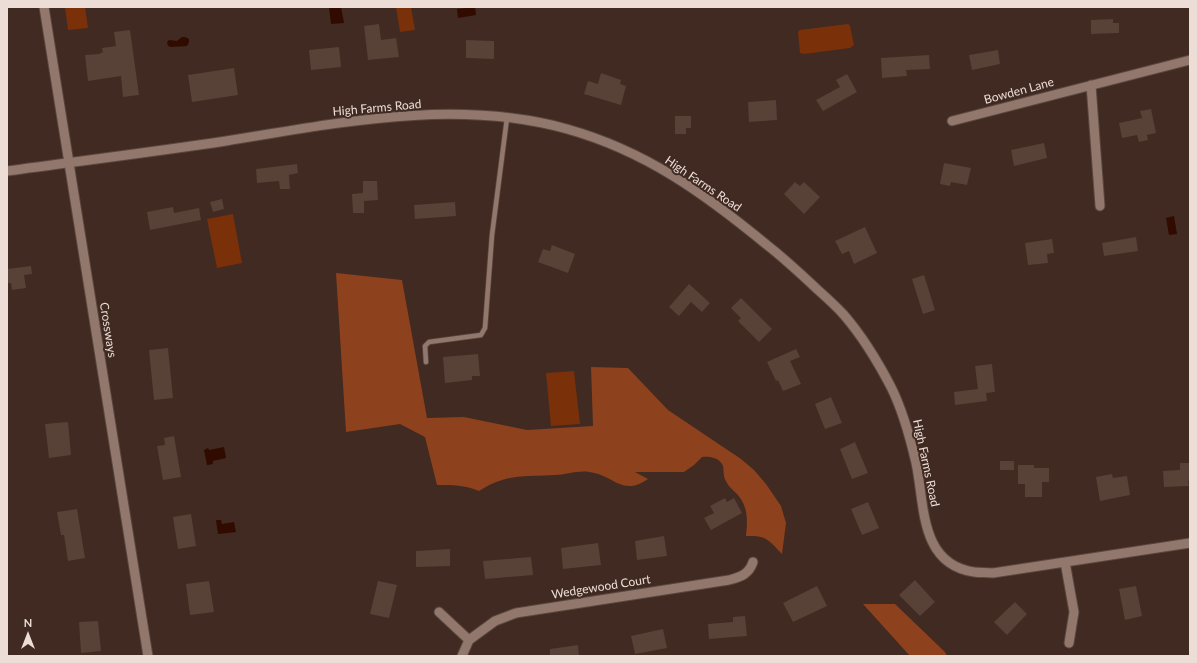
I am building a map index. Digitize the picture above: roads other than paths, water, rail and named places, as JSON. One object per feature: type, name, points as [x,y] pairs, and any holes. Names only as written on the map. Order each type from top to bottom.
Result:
[{"type":"street","name":"Crossways","points":[[44,7],[148,656]]},
{"type":"street","name":"Bowden Lane","points":[[952,121],[1190,60]]},
{"type":"street","points":[[1091,85],[1100,206]]},
{"type":"street","name":"High Farms Road","points":[[7,171],[396,116],[458,115],[507,117],[533,121],[599,139],[629,151],[696,190],[735,219],[792,266],[845,316],[865,342],[882,369],[895,396],[905,421],[916,462],[928,532],[934,546],[941,556],[949,563],[958,568],[974,572],[992,572],[1190,544]]},
{"type":"street","name":"Wedgewood Court","points":[[469,640],[495,621],[516,613],[736,579],[747,573],[753,562]]},
{"type":"street","points":[[1065,562],[1074,612],[1069,643]]},
{"type":"street","points":[[439,612],[469,640],[462,656]]},
{"type":"lane","points":[[426,362],[425,346],[429,342],[480,335],[485,328],[492,235],[507,117]]}]
